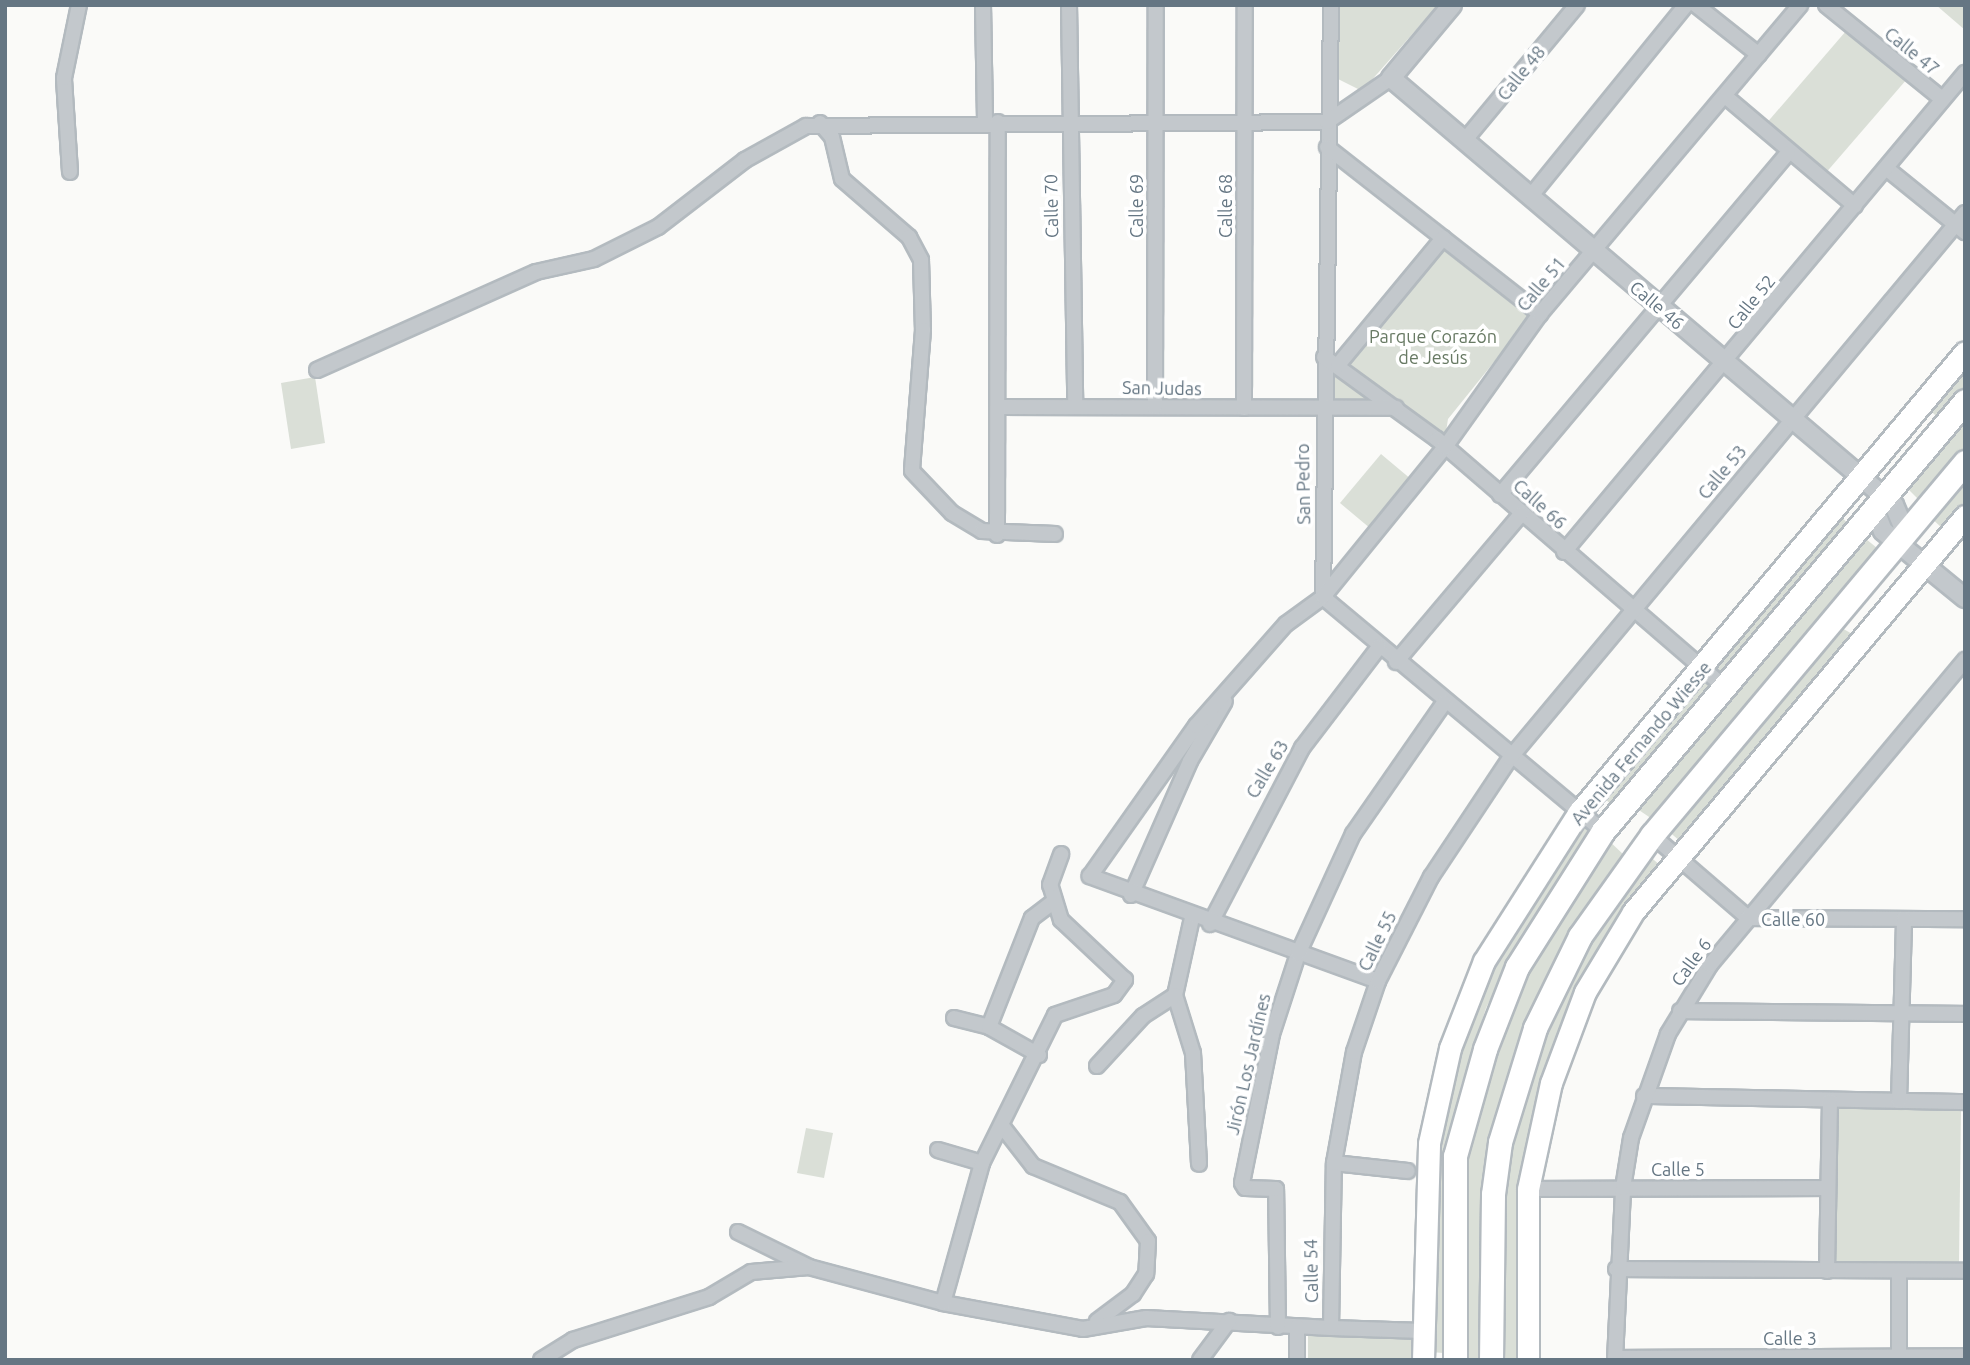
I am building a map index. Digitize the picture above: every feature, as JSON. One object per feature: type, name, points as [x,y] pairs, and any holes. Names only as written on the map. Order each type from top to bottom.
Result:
[{"type":"main road","name":"Avenida Fernando Wiesse","points":[[1423,1360],[1429,1143],[1450,1048],[1484,961],[1579,812],[1704,668],[1965,352]]},
{"type":"main road","name":"Avenida Fernando Wiesse","points":[[1455,1360],[1454,1197],[1461,1127],[1517,967],[1603,831],[1965,401]]},
{"type":"main road","points":[[1491,1360],[1494,1176],[1523,1063],[1580,936],[1652,835],[1965,462]]},
{"type":"main road","points":[[1528,1360],[1528,1189],[1551,1083],[1585,992],[1633,912],[1965,516]]},
{"type":"street","points":[[70,172],[64,78],[79,5]]},
{"type":"street","points":[[984,5],[992,122],[1002,407],[997,535]]},
{"type":"street","name":"Calle 70","points":[[1069,5],[1068,121],[1075,405]]},
{"type":"street","name":"Calle 69","points":[[1154,407],[1156,5]]},
{"type":"street","name":"Calle 68","points":[[1244,408],[1245,5]]},
{"type":"street","name":"San Pedro","points":[[1324,597],[1321,411],[1331,5]]},
{"type":"street","points":[[317,370],[524,276],[594,259],[658,227],[746,160],[820,123],[1245,120],[1327,122],[1391,78],[1452,5]]},
{"type":"street","name":"Calle 48","points":[[1465,140],[1577,5]]},
{"type":"street","points":[[1530,197],[1686,5]]},
{"type":"street","points":[[1696,5],[1759,55]]},
{"type":"street","name":"Calle 51","points":[[1244,667],[1324,597],[1445,447],[1540,314],[1800,5]]},
{"type":"street","name":"Calle 47","points":[[1826,5],[1942,99]]},
{"type":"street","name":"Calle 52","points":[[1564,552],[1727,362],[1965,73]]},
{"type":"street","name":"Calle 46","points":[[1391,78],[1861,477],[1880,499],[1878,523],[1900,540]]},
{"type":"street","points":[[1726,96],[1788,153],[1855,206]]},
{"type":"street","points":[[820,123],[832,137],[842,179],[909,237],[921,260],[923,330],[912,471],[952,513],[997,535],[1055,534]]},
{"type":"street","points":[[1327,147],[1540,314]]},
{"type":"street","points":[[1500,495],[1788,153]]},
{"type":"street","points":[[1886,168],[1962,223]]},
{"type":"street","name":"Calle 53","points":[[1510,758],[1631,609],[1962,223]]},
{"type":"street","points":[[1338,365],[1443,238]]},
{"type":"street","name":"Calle 66","points":[[1324,357],[1445,447],[1724,687]]},
{"type":"street","name":"San Judas","points":[[1002,407],[1075,405],[1321,411],[1396,408]]},
{"type":"street","points":[[1396,662],[1521,514]]},
{"type":"street","points":[[1900,540],[1965,598]]},
{"type":"street","points":[[1324,597],[1444,703],[1603,831]]},
{"type":"street","name":"Calle 63","points":[[1210,925],[1295,759],[1379,647]]},
{"type":"street","name":"Calle 6","points":[[1615,1359],[1616,1269],[1623,1188],[1644,1096],[1680,1011],[1748,918],[1965,660]]},
{"type":"street","points":[[1131,895],[1191,761],[1244,667]]},
{"type":"street","points":[[1244,667],[1090,876],[1210,925],[1378,981]]},
{"type":"street","name":"Jirón Los Jardínes","points":[[1278,1327],[1276,1189],[1243,1185],[1260,1082],[1298,954],[1353,834],[1444,703]]},
{"type":"street","name":"Calle 55","points":[[1334,1163],[1354,1052],[1378,981],[1431,877],[1510,758]]},
{"type":"street","name":"Calle 60","points":[[1652,835],[1748,918],[1965,919]]},
{"type":"street","points":[[943,1303],[982,1163],[1039,1055],[1055,1015],[1114,995],[1125,980],[1061,920],[1052,903],[1050,885],[1061,854]]},
{"type":"street","points":[[989,1027],[1032,918],[1052,903]]},
{"type":"street","points":[[1192,918],[1175,995],[1193,1053],[1199,1164]]},
{"type":"street","points":[[1899,1101],[1904,919]]},
{"type":"street","points":[[1097,1066],[1131,1027],[1175,995]]},
{"type":"street","points":[[1680,1011],[1965,1014]]},
{"type":"street","points":[[954,1018],[989,1027],[1039,1055]]},
{"type":"street","points":[[1644,1096],[1965,1102]]},
{"type":"street","points":[[1827,1271],[1830,1101]]},
{"type":"street","points":[[1002,1126],[1033,1166],[1120,1202],[1148,1241],[1146,1274],[1133,1294],[1083,1329]]},
{"type":"street","points":[[938,1150],[982,1163]]},
{"type":"street","points":[[1334,1163],[1408,1171]]},
{"type":"street","name":"Calle 54","points":[[1331,1328],[1334,1163]]},
{"type":"street","name":"Calle 5","points":[[1528,1189],[1828,1188]]},
{"type":"street","points":[[738,1232],[809,1267],[943,1303],[1083,1329],[1146,1318],[1228,1321],[1297,1328],[1423,1331]]},
{"type":"street","points":[[541,1360],[573,1340],[709,1297],[751,1272],[809,1267]]},
{"type":"street","points":[[1616,1269],[1899,1273],[1965,1271]]},
{"type":"street","points":[[1899,1273],[1899,1358]]},
{"type":"street","points":[[1200,1360],[1228,1321]]},
{"type":"street","points":[[1297,1328],[1297,1360]]},
{"type":"street","name":"Calle 3","points":[[1615,1359],[1965,1356]]},
{"type":"green space","points":[[1339,5],[1438,5],[1362,91],[1338,79]]},
{"type":"green space","points":[[1936,5],[1965,5],[1965,30]]},
{"type":"green space","points":[[1846,31],[1907,79],[1824,175],[1765,125]]},
{"type":"green space","name":"Parque Corazón de Jesús","points":[[1441,248],[1531,316],[1448,419],[1444,444],[1341,367]]},
{"type":"green space","points":[[1328,364],[1387,406],[1326,406]]},
{"type":"green space","points":[[1965,364],[1965,388],[1938,418],[1928,408]]},
{"type":"green space","points":[[315,377],[325,443],[291,449],[281,383]]},
{"type":"green space","points":[[1965,412],[1965,448],[1920,501],[1904,485]]},
{"type":"green space","points":[[1381,454],[1412,480],[1371,529],[1340,503]]},
{"type":"green space","points":[[1965,475],[1965,501],[1942,528],[1930,517]]},
{"type":"green space","points":[[1838,514],[1851,526],[1725,675],[1713,665]]},
{"type":"green space","points":[[1861,535],[1882,552],[1655,821],[1633,806]]},
{"type":"green space","points":[[1840,627],[1854,635],[1681,842],[1666,829]]},
{"type":"green space","points":[[1703,676],[1715,685],[1614,807],[1604,798]]},
{"type":"green space","points":[[1582,826],[1592,834],[1515,950],[1486,1008],[1461,1086],[1446,1160],[1443,1353],[1431,1352],[1436,1160],[1456,1060],[1490,971]]},
{"type":"green space","points":[[1606,838],[1625,856],[1569,932],[1514,1054],[1502,1099],[1483,1360],[1460,1360],[1467,1135],[1511,994]]},
{"type":"green space","points":[[1646,853],[1662,867],[1551,1059],[1519,1360],[1501,1360],[1502,1195],[1515,1121],[1553,1001]]},
{"type":"green space","points":[[1836,1108],[1961,1109],[1959,1262],[1834,1262]]},
{"type":"green space","points":[[806,1128],[833,1133],[824,1178],[797,1173]]},
{"type":"green space","points":[[1308,1333],[1416,1334],[1416,1360],[1308,1360]]}]
